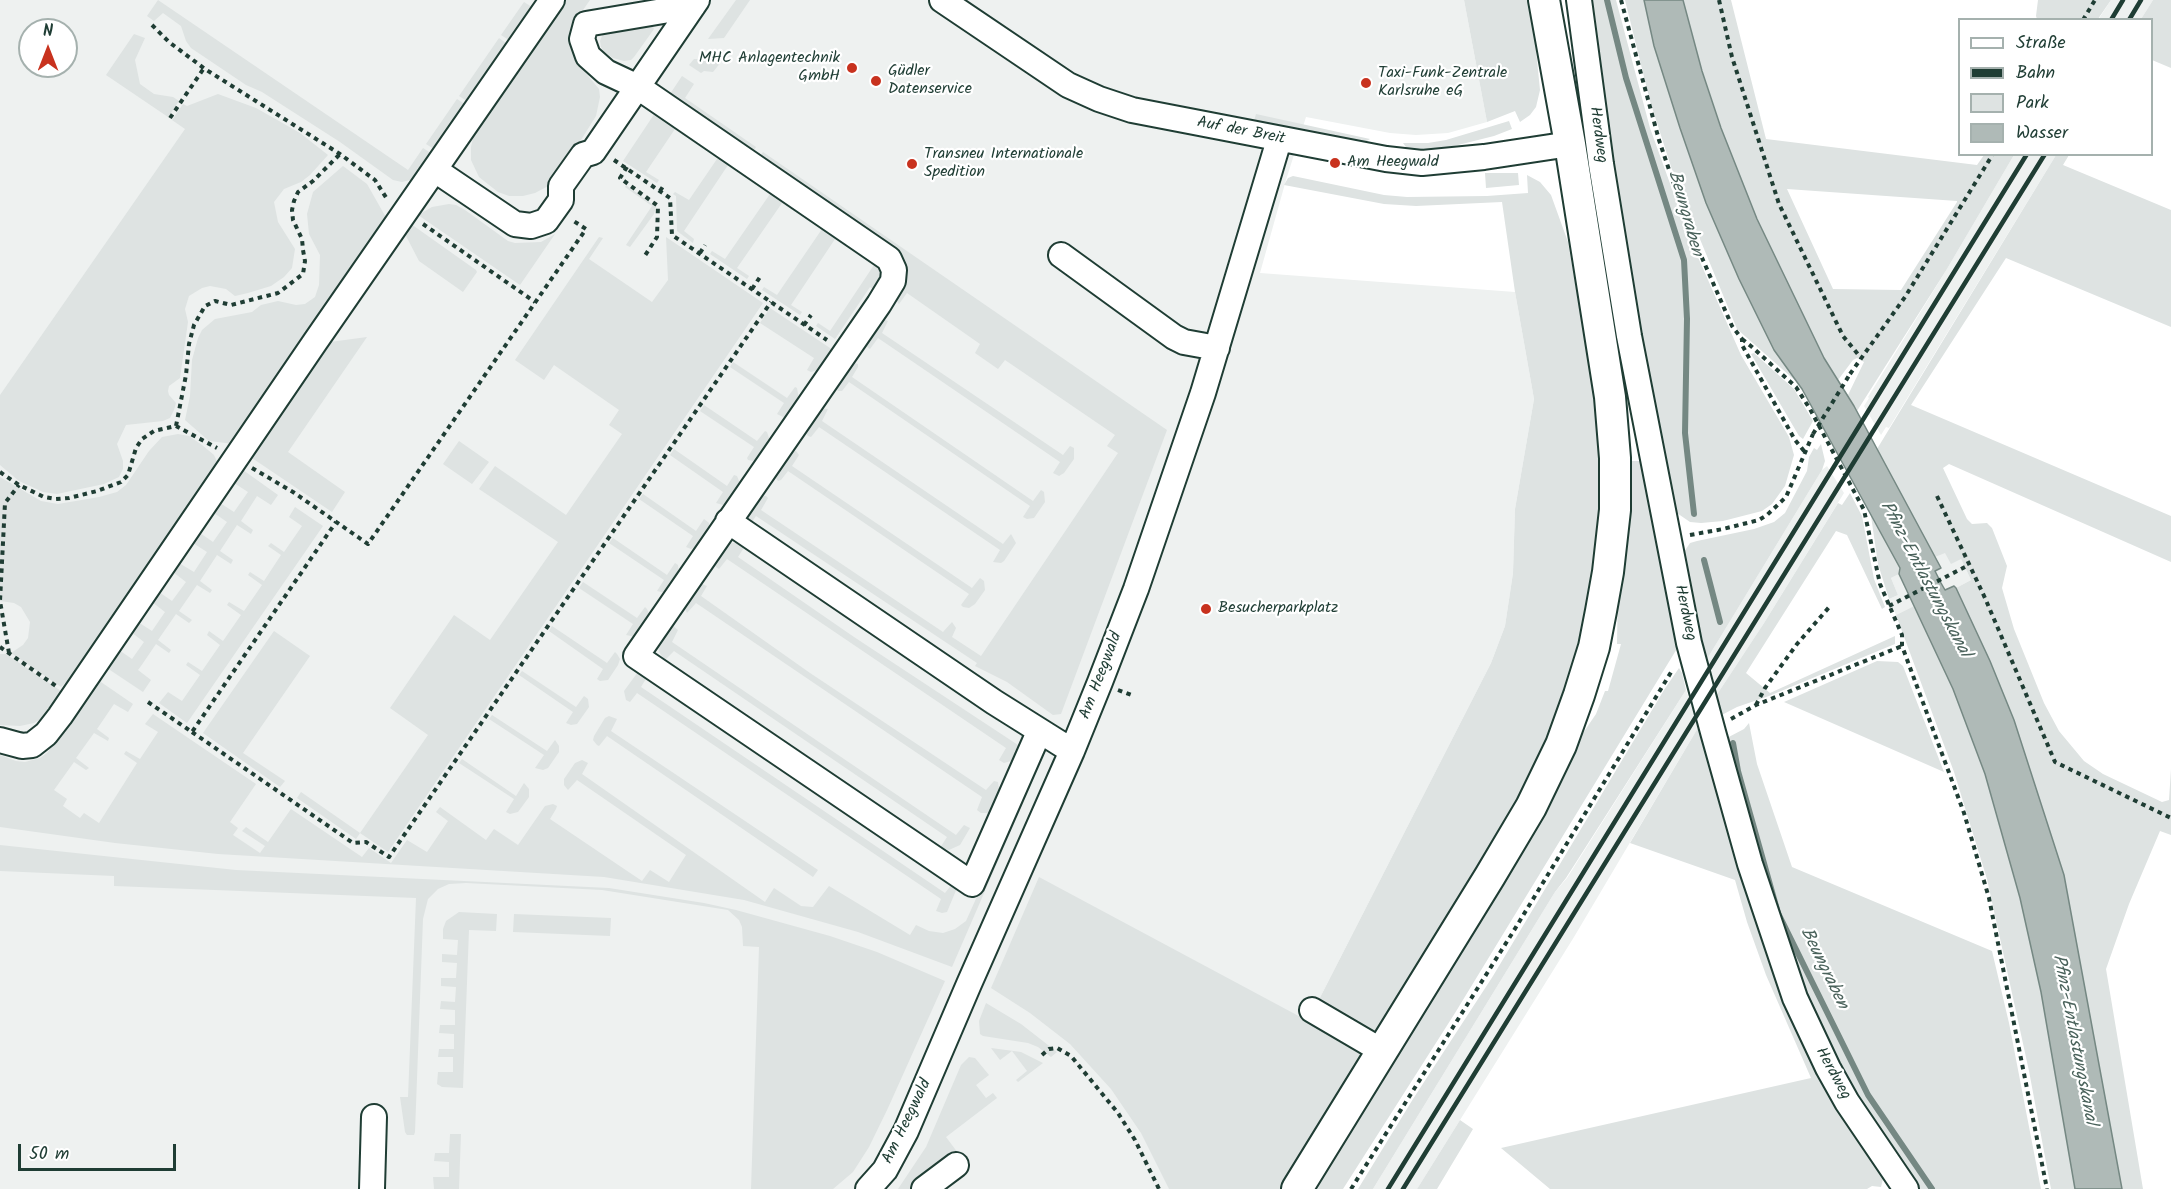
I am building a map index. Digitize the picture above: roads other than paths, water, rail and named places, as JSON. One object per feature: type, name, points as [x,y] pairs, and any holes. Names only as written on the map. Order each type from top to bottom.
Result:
[{"type":"main road","points":[[1297,1189],[1531,807],[1560,745],[1594,647],[1612,541],[1616,458],[1610,397],[1570,144],[1544,0]]},
{"type":"street","points":[[0,740],[7,744],[32,745],[46,734],[552,0]]},
{"type":"street","name":"Auf der Breit","points":[[942,0],[1068,85],[1132,110],[1279,140],[1422,163],[1570,144]]},
{"type":"street","name":"Herdweg","points":[[1579,0],[1601,164],[1629,336],[1689,643],[1713,732],[1756,884],[1795,998],[1827,1068],[1847,1102],[1906,1189]]},
{"type":"street","points":[[435,170],[515,224],[531,226],[546,221],[558,204],[575,195],[586,180],[596,165],[595,150],[695,3]]},
{"type":"street","points":[[695,3],[586,24],[582,39],[588,56],[606,72],[638,87],[889,259],[894,270],[893,281],[636,656],[972,884],[1039,732]]},
{"type":"street","name":"Am Heegwald","points":[[868,1189],[885,1170],[906,1131],[1072,751],[1136,589],[1216,348],[1279,140]]},
{"type":"street","points":[[1061,255],[1174,337],[1184,342],[1216,348]]},
{"type":"street","points":[[728,521],[1039,732],[1072,751]]},
{"type":"street","points":[[1312,1010],[1382,1051]]},
{"type":"street","points":[[372,1189],[374,1117]]},
{"type":"street","points":[[924,1189],[956,1165]]},
{"type":"water","name":"Pfinz-Entlastungskanal","points":[[1644,0],[1683,0],[1702,71],[1721,128],[1757,219],[1824,358],[1854,406],[1941,568],[1935,571],[1941,583],[1945,590],[1954,586],[1956,588],[2014,720],[2064,875],[2122,1189],[2075,1189],[2041,992],[2020,898],[1985,774],[1953,689],[1899,574],[1900,568],[1802,389],[1774,350],[1739,279],[1706,203],[1680,128],[1654,46]]},
{"type":"waterway","name":"Beungraben","points":[[1607,0],[1626,78],[1684,260],[1687,319],[1685,433],[1694,514]]},
{"type":"waterway","name":"Beungraben","points":[[1704,560],[1720,622]]},
{"type":"waterway","name":"Beungraben","points":[[1733,743],[1738,771],[1778,913],[1868,1095],[1932,1189]]},
{"type":"railway","points":[[2112,18],[2123,0]]},
{"type":"railway","points":[[2130,18],[2141,0]]},
{"type":"railway","points":[[1388,1189],[2026,156]]},
{"type":"railway","points":[[1403,1189],[2044,156]]},
{"type":"place","name":"MHC Anlagentechnik GmbH","points":[[852,68]]},
{"type":"place","name":"Güdler Datenservice","points":[[876,81]]},
{"type":"place","name":"Taxi-Funk-Zentrale Karlsruhe eG","points":[[1366,83]]},
{"type":"place","name":"Am Heegwald","points":[[1335,163]]},
{"type":"place","name":"Transneu Internationale Spedition","points":[[912,164]]},
{"type":"place","name":"Besucherparkplatz","points":[[1206,609]]}]
